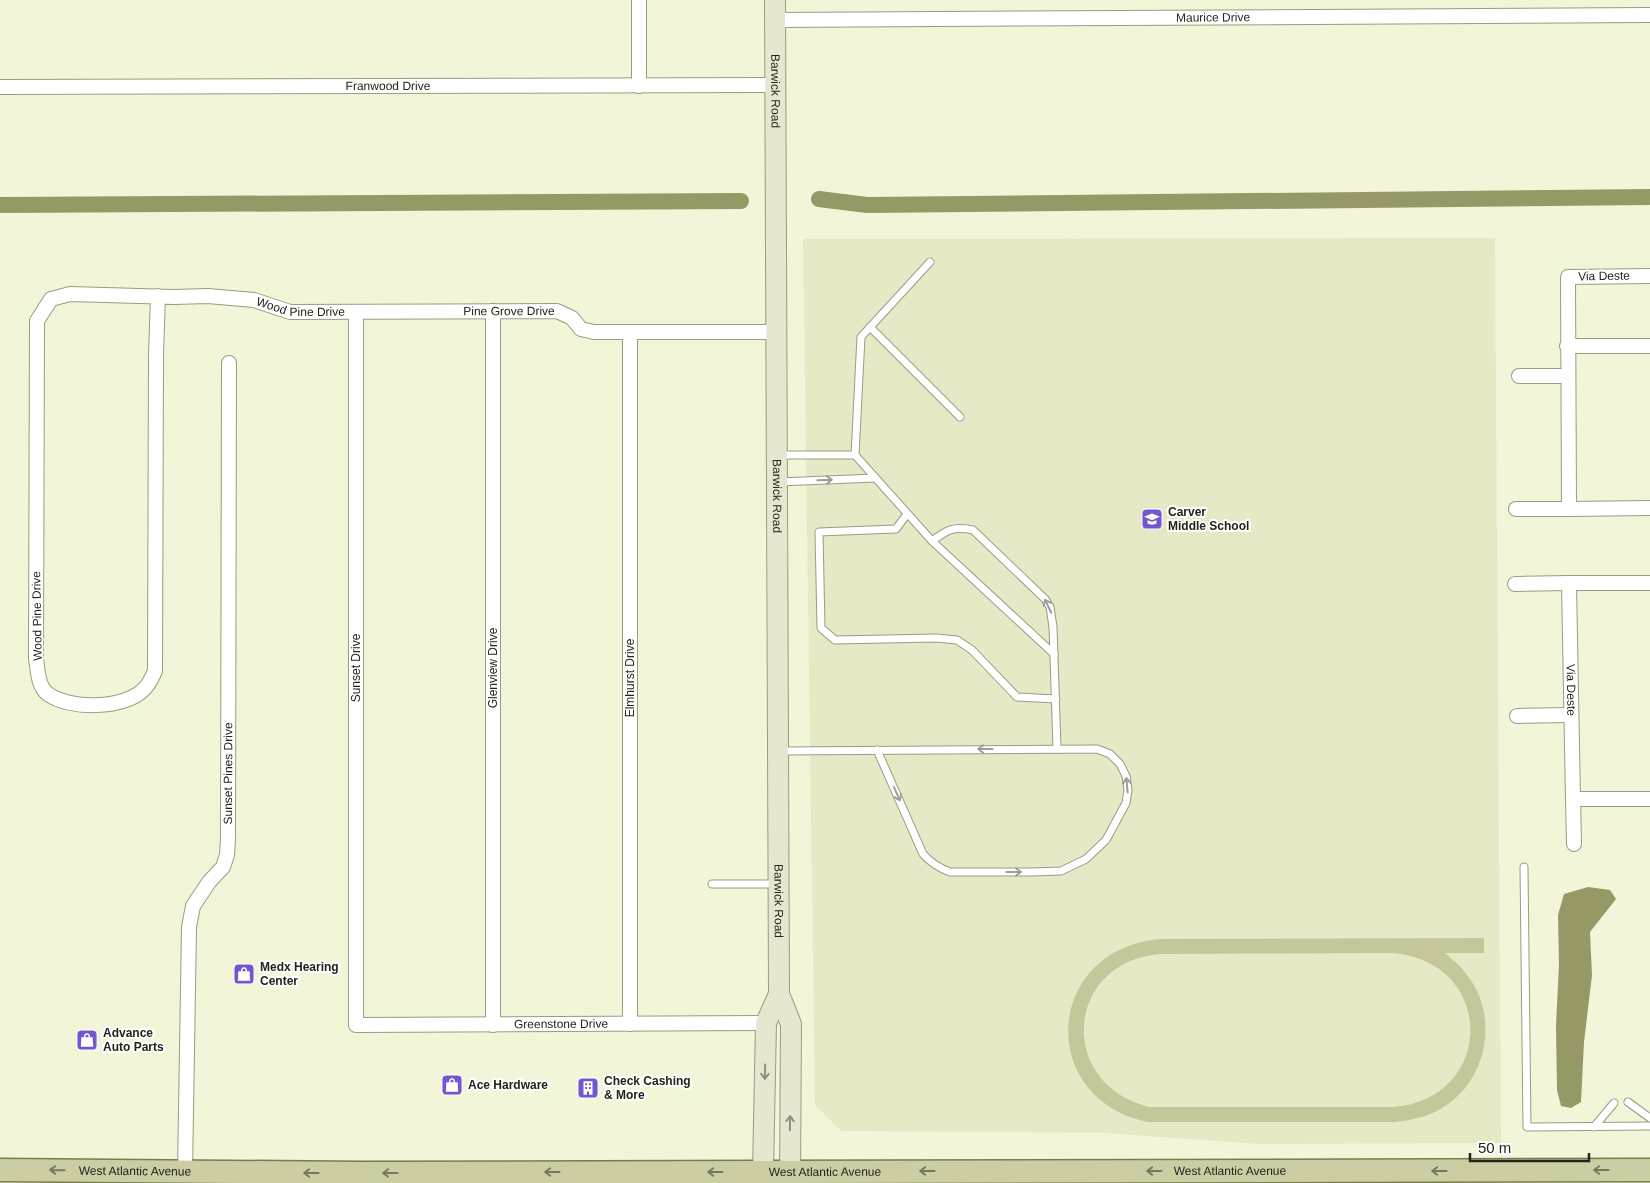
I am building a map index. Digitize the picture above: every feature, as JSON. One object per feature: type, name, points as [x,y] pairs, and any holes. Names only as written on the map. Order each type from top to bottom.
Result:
[{"type":"main road","name":"West Atlantic Avenue","points":[[0,1170],[221,1178],[360,1173],[790,1177],[1650,1170]]},
{"type":"street","points":[[639,0],[639,86]]},
{"type":"street","name":"Barwick Road","points":[[775,0],[779,994],[791,1024],[790,1177]]},
{"type":"street","name":"Maurice Drive","points":[[775,20],[1650,15]]},
{"type":"street","name":"Franwood Drive","points":[[0,87],[775,85]]},
{"type":"street","name":"Via Deste","points":[[1569,509],[1568,277],[1650,276]]},
{"type":"street","name":"Wood Pine Drive","points":[[158,296],[156,354],[155,671],[151,681],[144,690],[125,701],[103,705],[69,703],[48,694],[40,682],[36,659],[37,321],[51,299],[70,294],[208,296],[254,300],[290,312],[356,312]]},
{"type":"street","name":"Glenview Drive","points":[[493,311],[493,1025]]},
{"type":"street","name":"Pine Grove Drive","points":[[356,312],[556,311],[572,318],[581,329],[594,332],[775,332]]},
{"type":"street","name":"Sunset Drive","points":[[356,312],[356,1025]]},
{"type":"street","name":"Elmhurst Drive","points":[[630,332],[630,1024]]},
{"type":"street","points":[[1567,346],[1650,346]]},
{"type":"street","name":"Sunset Pines Drive","points":[[177,1177],[189,927],[193,906],[209,882],[223,867],[227,855],[229,363]]},
{"type":"street","points":[[1520,376],[1568,376]]},
{"type":"street","points":[[1516,509],[1650,508]]},
{"type":"street","name":"Via Deste","points":[[1569,583],[1574,844]]},
{"type":"street","points":[[1515,584],[1650,583]]},
{"type":"street","points":[[1517,716],[1571,715]]},
{"type":"street","points":[[1573,799],[1650,799]]},
{"type":"street","name":"Barwick Road","points":[[762,1177],[766,1023],[779,994]]},
{"type":"street","name":"Greenstone Drive","points":[[356,1025],[766,1023]]},
{"type":"lane","points":[[930,262],[861,337],[855,455],[932,542],[1054,654]]},
{"type":"lane","points":[[870,327],[960,417]]},
{"type":"lane","points":[[776,455],[855,455]]},
{"type":"lane","points":[[776,482],[875,478]]},
{"type":"lane","points":[[908,514],[896,529],[818,532],[821,628],[835,640],[936,638],[958,640],[972,650],[1017,697],[1056,699]]},
{"type":"lane","points":[[932,542],[947,530],[959,527],[973,530],[1045,599],[1050,607],[1053,627],[1057,749]]},
{"type":"lane","points":[[778,751],[878,750],[1097,749],[1110,754],[1120,764],[1126,776],[1128,790],[1126,803],[1106,840],[1086,859],[1060,871],[950,872],[930,862],[924,854],[878,750]]},
{"type":"lane","points":[[1524,867],[1527,1127],[1650,1126]]},
{"type":"lane","points":[[712,884],[779,884]]},
{"type":"lane","points":[[1628,1102],[1650,1118]]},
{"type":"lane","points":[[1594,1127],[1614,1103]]},
{"type":"shaded area","name":"Carver Middle School","points":[[1495,238],[1501,1143],[1258,1144],[1104,1133],[841,1131],[815,1105],[803,239]]},
{"type":"shaded area","points":[[1588,887],[1610,890],[1616,899],[1590,932],[1592,975],[1584,1042],[1581,1102],[1571,1108],[1561,1106],[1557,1090],[1558,915],[1564,894]]},
{"type":"shaded area","points":[[1484,938],[1484,953],[1445,953],[1467,975],[1477,991],[1483,1008],[1485,1043],[1480,1061],[1473,1077],[1462,1092],[1448,1104],[1422,1117],[1409,1120],[1394,1122],[1147,1122],[1111,1107],[1086,1084],[1072,1056],[1068,1025],[1076,995],[1094,968],[1122,949],[1160,939]],"holes":[[[1393,953],[1427,962],[1451,980],[1465,1003],[1470,1030],[1466,1057],[1451,1080],[1427,1098],[1394,1107],[1149,1107],[1119,1094],[1098,1075],[1087,1051],[1084,1025],[1090,1000],[1105,978],[1128,962],[1160,954]]]},
{"type":"waterway","points":[[819,199],[867,205],[1650,197]]},
{"type":"waterway","points":[[0,205],[741,201]]},
{"type":"place","name":"Carver Middle School","points":[[1152,519]]},
{"type":"place","name":"Medx Hearing Center","points":[[244,974]]},
{"type":"place","name":"Advance Auto Parts","points":[[87,1040]]},
{"type":"place","name":"Ace Hardware","points":[[452,1085]]},
{"type":"place","name":"Check Cashing & More","points":[[588,1088]]}]
